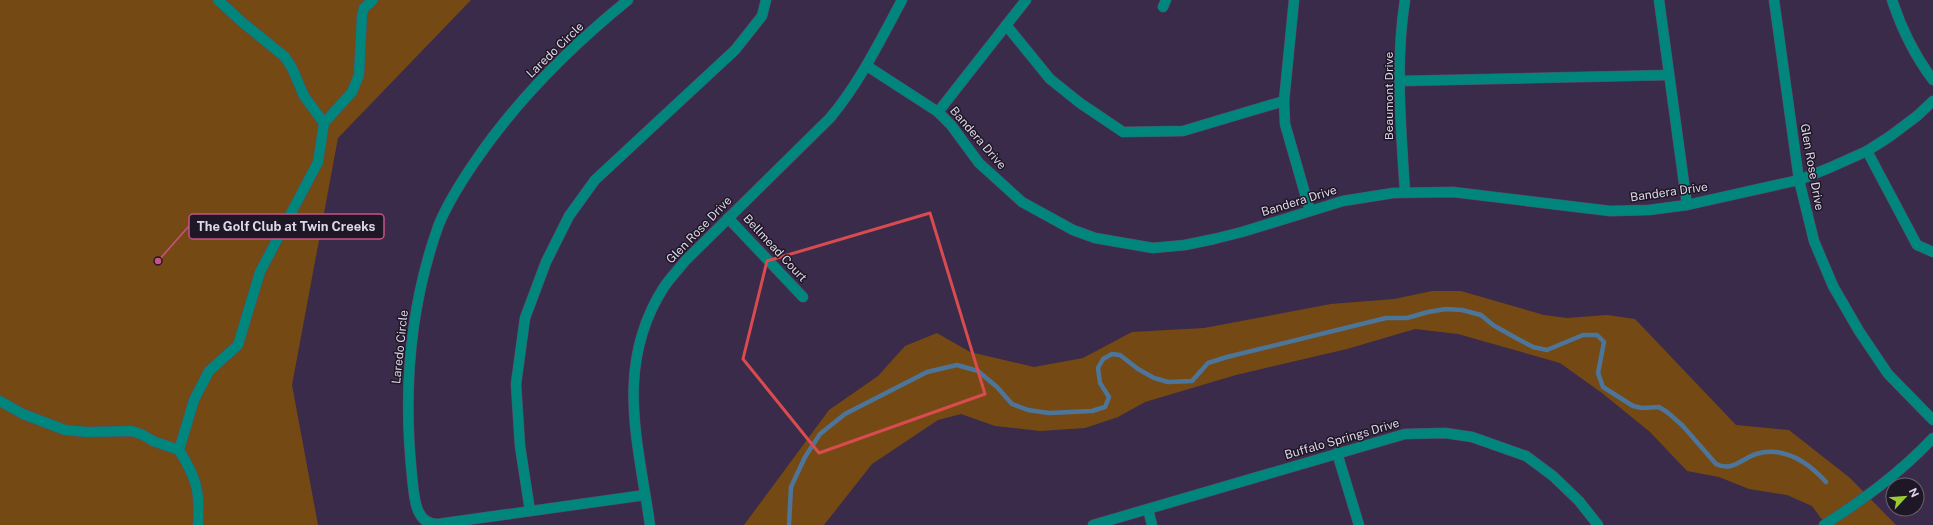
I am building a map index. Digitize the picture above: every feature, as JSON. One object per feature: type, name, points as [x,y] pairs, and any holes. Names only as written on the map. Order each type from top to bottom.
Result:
[{"type":"street","points":[[218,0],[242,22],[286,57],[304,96],[324,123]]},
{"type":"street","points":[[198,525],[199,497],[197,487],[191,470],[180,450],[194,400],[209,371],[238,346],[260,272],[318,162],[324,123],[338,109],[357,83],[360,75],[362,16],[364,8],[373,0]]},
{"type":"street","name":"Laredo Circle","points":[[628,0],[569,52],[520,103],[489,140],[461,182],[440,223],[423,277],[412,328],[408,430],[413,486],[420,517],[424,521],[433,524],[645,495]]},
{"type":"street","points":[[530,511],[520,446],[516,384],[525,318],[546,262],[568,216],[595,180],[735,50],[762,16],[766,0]]},
{"type":"street","name":"Glen Rose Drive","points":[[650,525],[633,420],[632,392],[634,366],[642,331],[664,287],[684,261],[830,118],[867,66],[902,0]]},
{"type":"street","points":[[938,112],[1026,0]]},
{"type":"street","points":[[1294,0],[1284,101],[1285,124],[1310,211]]},
{"type":"street","name":"Beaumont Drive","points":[[1405,192],[1401,122],[1401,81],[1406,0]]},
{"type":"street","points":[[1659,0],[1687,205]]},
{"type":"street","name":"Glen Rose Drive","points":[[1774,0],[1799,180],[1814,242],[1833,286],[1859,331],[1888,374],[1933,420]]},
{"type":"street","points":[[1892,0],[1901,26],[1913,51],[1933,80]]},
{"type":"street","points":[[1006,25],[1050,79],[1080,103],[1124,132],[1183,131],[1284,101]]},
{"type":"street","name":"Bandera Drive","points":[[867,66],[938,112],[951,125],[979,163],[1022,202],[1073,230],[1095,238],[1153,248],[1186,245],[1242,232],[1343,201],[1405,192],[1477,194],[1610,211],[1649,210],[1687,205],[1799,180],[1867,151],[1912,120],[1933,101]]},
{"type":"street","points":[[1401,81],[1669,75]]},
{"type":"street","points":[[1867,151],[1917,245],[1933,252]]},
{"type":"street","name":"Bellmead Court","points":[[728,218],[803,297]]},
{"type":"street","points":[[0,401],[23,414],[65,430],[87,432],[132,431],[160,444],[180,450]]},
{"type":"street","name":"Buffalo Springs Drive","points":[[1093,525],[1405,434],[1445,432],[1472,437],[1526,456],[1553,476],[1579,501],[1598,525]]},
{"type":"street","points":[[1824,525],[1880,488],[1903,468],[1933,438]]},
{"type":"street","points":[[1337,453],[1359,525]]},
{"type":"street","points":[[1148,509],[1152,525]]},
{"type":"highlighted area","points":[[930,213],[985,394],[819,453],[743,359],[767,261]]},
{"type":"shaded area","points":[[0,0],[471,0],[338,138],[292,385],[318,525],[0,525]]},
{"type":"shaded area","points":[[1432,291],[1461,291],[1544,315],[1567,318],[1607,315],[1635,319],[1736,425],[1789,430],[1850,478],[1885,514],[1885,517],[1888,517],[1896,525],[1826,525],[1812,506],[1787,495],[1749,489],[1719,477],[1687,471],[1650,432],[1602,393],[1560,363],[1458,334],[1415,329],[1347,349],[1236,375],[1145,402],[1118,417],[1085,428],[1040,431],[995,426],[961,414],[938,420],[872,464],[824,525],[744,525],[829,410],[878,376],[905,346],[937,333],[970,352],[1034,367],[1083,358],[1132,332],[1204,328],[1331,304],[1394,299]]},
{"type":"waterway","points":[[789,525],[791,487],[805,457],[820,434],[845,414],[927,372],[957,365],[978,371],[997,387],[1012,404],[1028,410],[1049,413],[1092,411],[1105,407],[1109,397],[1100,383],[1098,368],[1103,359],[1112,354],[1120,355],[1138,369],[1154,378],[1168,382],[1192,381],[1208,363],[1227,357],[1386,318],[1407,318],[1446,309],[1462,310],[1481,315],[1493,325],[1516,338],[1533,347],[1547,350],[1583,335],[1597,335],[1604,342],[1598,373],[1603,387],[1633,406],[1642,408],[1659,407],[1667,412],[1682,425],[1716,464],[1727,467],[1756,454],[1776,452],[1786,454],[1803,462],[1826,482]]},
{"type":"place","name":"The Golf Club at Twin Creeks","points":[[158,261]]}]
